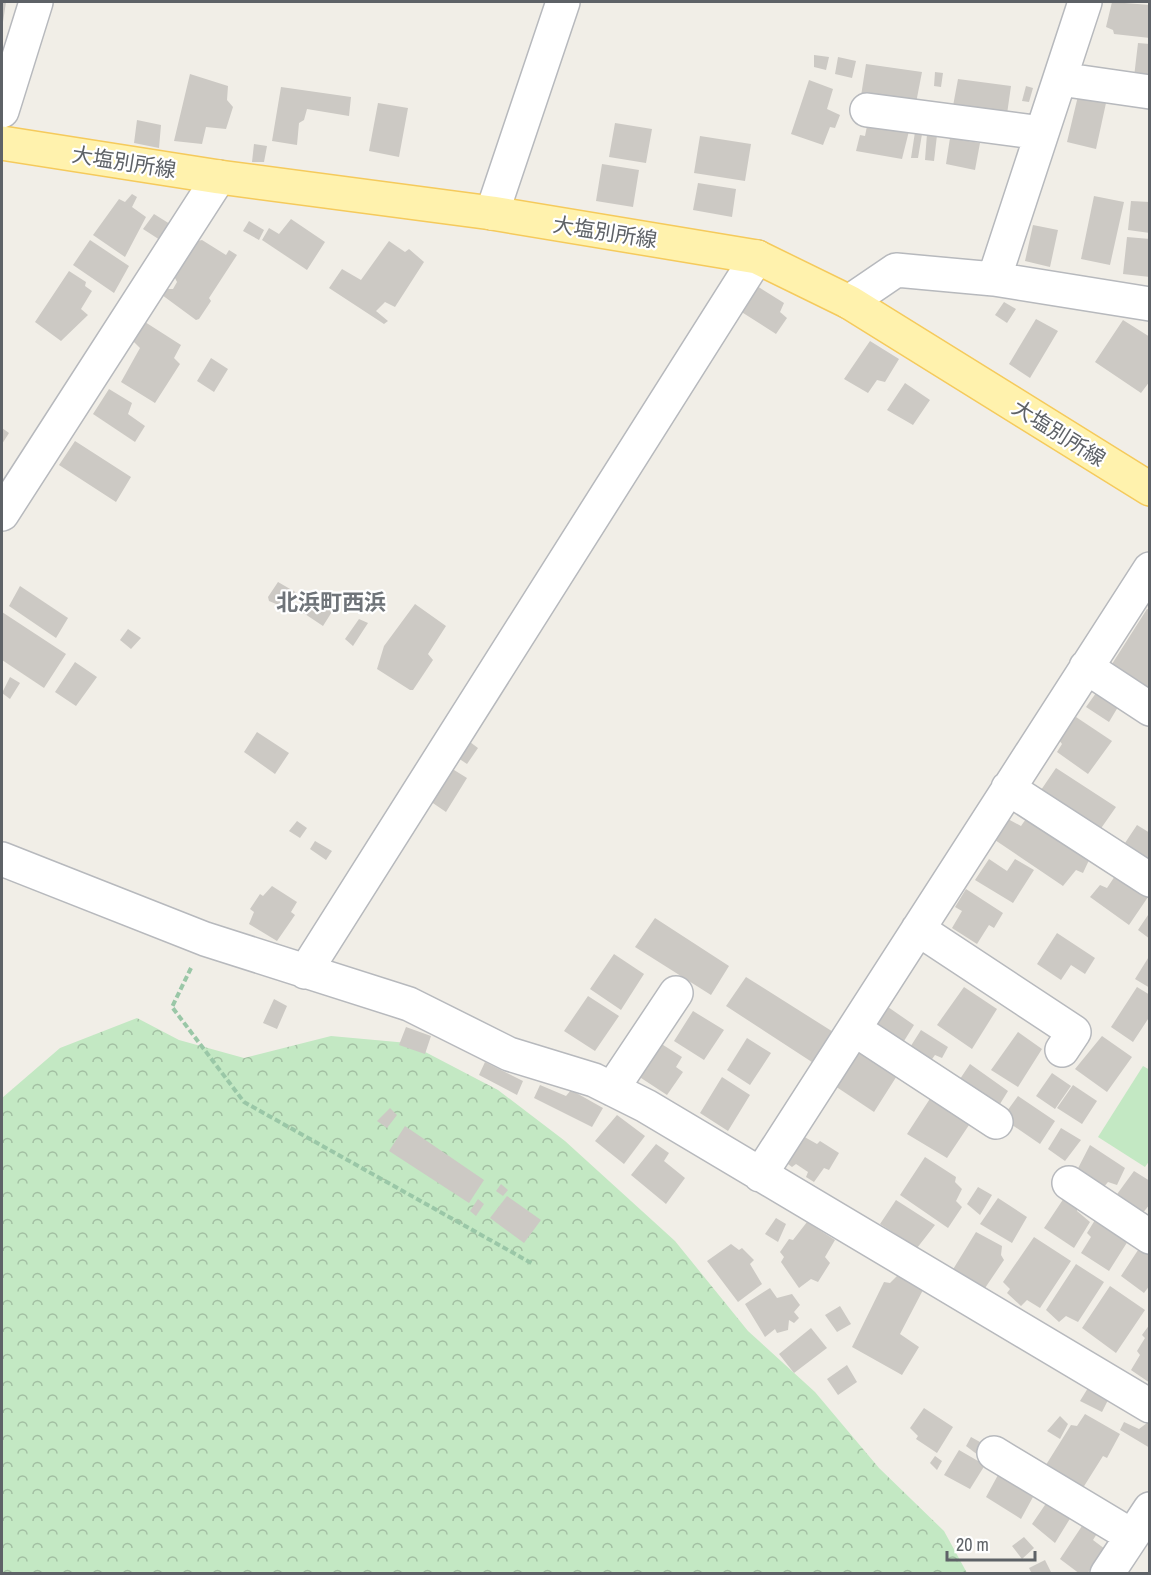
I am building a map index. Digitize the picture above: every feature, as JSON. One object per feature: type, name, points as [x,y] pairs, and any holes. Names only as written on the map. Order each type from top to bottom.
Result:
[{"type":"main road","name":"大塩別所線","points":[[2,143],[219,177],[492,213],[757,257],[849,302],[1149,489]]},
{"type":"street","points":[[2,111],[36,2]]},
{"type":"street","points":[[492,213],[563,2]]},
{"type":"street","points":[[994,279],[1085,2]]},
{"type":"street","points":[[1060,79],[1149,92]]},
{"type":"street","points":[[867,110],[1042,133]]},
{"type":"street","points":[[6,497],[219,177]]},
{"type":"street","points":[[305,972],[757,257]]},
{"type":"street","points":[[849,302],[896,270],[994,279],[1149,304]]},
{"type":"street","points":[[760,1175],[1149,569]]},
{"type":"street","points":[[1086,667],[1149,709]]},
{"type":"street","points":[[1008,788],[1149,880]]},
{"type":"street","points":[[2,859],[205,939],[409,1004],[509,1054],[594,1080],[760,1175],[1149,1406]]},
{"type":"street","points":[[918,929],[1074,1032],[1062,1050]]},
{"type":"street","points":[[612,1089],[676,993]]},
{"type":"street","points":[[854,1029],[996,1122]]},
{"type":"street","points":[[1069,1183],[1149,1237]]},
{"type":"street","points":[[994,1453],[1132,1536]]},
{"type":"street","points":[[1115,1571],[1132,1536],[1149,1509]]},
{"type":"path","points":[[205,939],[172,1007],[244,1102],[533,1264]]},
{"type":"green space","points":[[137,1018],[179,1040],[244,1058],[331,1036],[408,1043],[498,1090],[565,1141],[675,1241],[748,1331],[815,1392],[879,1468],[944,1531],[967,1573],[2,1574],[2,1098],[60,1048]]},
{"type":"green space","points":[[1143,1066],[1150,1070],[1150,1160],[1145,1167],[1098,1137]]},
{"type":"building","points":[[2,2],[6,2],[3,22],[2,22]]},
{"type":"building","points":[[1112,2],[1150,5],[1150,38],[1114,34],[1113,30],[1106,27]]},
{"type":"building","points":[[1138,43],[1150,44],[1150,78],[1134,77]]},
{"type":"building","points":[[814,55],[829,57],[826,70],[814,67]]},
{"type":"building","points":[[838,57],[856,61],[852,78],[835,74]]},
{"type":"building","points":[[866,64],[922,72],[916,103],[861,96]]},
{"type":"building","points":[[935,72],[943,73],[941,87],[934,86]]},
{"type":"building","points":[[190,74],[228,86],[227,100],[233,107],[226,129],[206,127],[202,144],[174,141]]},
{"type":"building","points":[[958,79],[1011,86],[1007,114],[953,106]]},
{"type":"building","points":[[809,80],[833,89],[827,109],[840,115],[835,128],[830,127],[823,145],[791,134]]},
{"type":"building","points":[[1026,86],[1033,88],[1029,102],[1022,101]]},
{"type":"building","points":[[281,87],[351,97],[349,116],[307,109],[304,120],[299,123],[297,145],[272,141]]},
{"type":"building","points":[[1078,96],[1106,103],[1096,149],[1067,142]]},
{"type":"building","points":[[378,103],[408,108],[399,157],[369,151]]},
{"type":"building","points":[[137,120],[161,125],[159,148],[134,143]]},
{"type":"building","points":[[615,123],[652,129],[646,163],[609,157]]},
{"type":"building","points":[[867,126],[909,131],[902,159],[856,151],[860,135],[865,136]]},
{"type":"building","points":[[915,132],[922,134],[918,158],[911,158]]},
{"type":"building","points":[[927,134],[937,135],[934,161],[925,160]]},
{"type":"building","points":[[700,136],[751,144],[745,181],[694,173]]},
{"type":"building","points":[[950,138],[980,143],[975,170],[946,164]]},
{"type":"building","points":[[254,144],[267,146],[264,162],[252,162]]},
{"type":"building","points":[[602,164],[639,170],[633,207],[596,201]]},
{"type":"building","points":[[698,183],[736,189],[732,217],[693,210]]},
{"type":"building","points":[[132,194],[137,197],[132,207],[146,217],[125,257],[93,235],[119,199],[125,202]]},
{"type":"building","points":[[1094,196],[1124,202],[1110,265],[1081,259]]},
{"type":"building","points":[[1131,201],[1150,202],[1150,233],[1128,230]]},
{"type":"building","points":[[154,214],[170,224],[160,240],[143,229]]},
{"type":"building","points":[[291,219],[325,242],[307,270],[262,240],[269,228],[279,234]]},
{"type":"building","points":[[249,221],[264,230],[259,240],[243,231]]},
{"type":"building","points":[[1033,225],[1058,230],[1050,267],[1025,261]]},
{"type":"building","points":[[1127,237],[1150,239],[1150,277],[1123,274]]},
{"type":"building","points":[[90,240],[129,266],[114,293],[73,265]]},
{"type":"building","points":[[202,240],[226,255],[229,250],[237,255],[209,298],[211,301],[196,320],[162,295],[166,289],[173,289],[177,282],[174,276],[198,241]]},
{"type":"building","points":[[389,241],[405,252],[409,249],[424,262],[395,307],[385,302],[376,311],[388,321],[384,324],[329,288],[342,269],[361,280]]},
{"type":"building","points":[[69,271],[86,282],[85,286],[92,291],[81,309],[88,315],[61,341],[35,322]]},
{"type":"building","points":[[757,286],[784,303],[780,312],[787,318],[776,334],[740,311]]},
{"type":"building","points":[[1004,302],[1016,309],[1007,323],[995,315]]},
{"type":"building","points":[[1036,319],[1058,331],[1030,378],[1009,364]]},
{"type":"building","points":[[1123,320],[1150,337],[1150,381],[1141,393],[1095,362]]},
{"type":"building","points":[[145,322],[181,345],[174,358],[180,364],[155,403],[121,382],[140,348],[133,341]]},
{"type":"building","points":[[870,341],[899,359],[885,382],[877,380],[868,393],[844,379]]},
{"type":"building","points":[[211,358],[228,369],[214,392],[197,381]]},
{"type":"building","points":[[905,383],[930,400],[913,425],[887,410]]},
{"type":"building","points":[[109,389],[132,403],[128,414],[145,426],[135,442],[93,414]]},
{"type":"building","points":[[2,428],[9,433],[2,444]]},
{"type":"building","points":[[75,441],[131,477],[116,502],[59,465]]},
{"type":"building","points":[[278,582],[297,593],[288,609],[269,601],[268,597]]},
{"type":"building","points":[[20,586],[68,618],[56,638],[9,606]]},
{"type":"building","points":[[314,590],[335,607],[323,626],[302,612]]},
{"type":"building","points":[[415,604],[446,626],[428,654],[433,660],[413,690],[410,690],[377,669],[384,646]]},
{"type":"building","points":[[1147,609],[1150,610],[1150,690],[1112,664]]},
{"type":"building","points":[[2,612],[66,654],[44,688],[2,660]]},
{"type":"building","points":[[359,619],[368,623],[353,646],[345,639]]},
{"type":"building","points":[[128,629],[141,638],[131,649],[120,640]]},
{"type":"building","points":[[75,662],[97,677],[76,706],[55,692]]},
{"type":"building","points":[[10,677],[20,683],[10,699],[2,693]]},
{"type":"building","points":[[1096,693],[1118,707],[1109,722],[1086,707]]},
{"type":"building","points":[[1076,717],[1112,741],[1088,774],[1057,752],[1062,744],[1059,740]]},
{"type":"building","points":[[257,732],[289,753],[275,774],[244,752]]},
{"type":"building","points":[[466,739],[478,748],[467,764],[455,756]]},
{"type":"building","points":[[446,765],[467,778],[446,812],[424,797]]},
{"type":"building","points":[[1056,768],[1116,807],[1097,834],[1041,790]]},
{"type":"building","points":[[1028,816],[1090,858],[1083,873],[1076,870],[1063,886],[995,840],[1008,819],[1021,826]]},
{"type":"building","points":[[297,821],[307,828],[300,838],[289,831]]},
{"type":"building","points":[[1137,825],[1150,833],[1150,868],[1121,849]]},
{"type":"building","points":[[315,841],[332,851],[326,860],[310,849]]},
{"type":"building","points":[[989,859],[1007,871],[1015,859],[1034,870],[1013,903],[975,880]]},
{"type":"building","points":[[1117,873],[1148,897],[1129,925],[1090,897],[1100,885],[1107,888]]},
{"type":"building","points":[[272,886],[297,902],[291,912],[295,915],[277,941],[249,924],[254,912],[250,909],[260,894],[263,896]]},
{"type":"building","points":[[966,889],[1003,913],[994,928],[989,925],[977,944],[952,928],[962,911],[955,907]]},
{"type":"building","points":[[1150,912],[1150,939],[1138,930]]},
{"type":"building","points":[[655,918],[729,966],[711,995],[635,947]]},
{"type":"building","points":[[1057,933],[1095,958],[1085,974],[1071,965],[1061,980],[1037,964]]},
{"type":"building","points":[[614,954],[644,974],[621,1010],[590,989]]},
{"type":"building","points":[[1150,955],[1150,988],[1135,979]]},
{"type":"building","points":[[746,977],[838,1035],[818,1066],[726,1006]]},
{"type":"building","points":[[964,987],[997,1009],[972,1049],[937,1025]]},
{"type":"building","points":[[1137,987],[1150,995],[1150,1016],[1133,1042],[1111,1027]]},
{"type":"building","points":[[588,996],[619,1016],[595,1051],[564,1031]]},
{"type":"building","points":[[274,999],[287,1006],[277,1029],[263,1023]]},
{"type":"building","points":[[888,1007],[914,1025],[899,1049],[869,1031]]},
{"type":"building","points":[[693,1011],[724,1030],[704,1060],[674,1041]]},
{"type":"building","points":[[406,1027],[431,1036],[425,1054],[399,1045]]},
{"type":"building","points":[[921,1030],[948,1047],[942,1058],[935,1055],[927,1066],[907,1052]]},
{"type":"building","points":[[1018,1032],[1042,1049],[1018,1087],[991,1070]]},
{"type":"building","points":[[1102,1036],[1132,1057],[1107,1092],[1075,1069]]},
{"type":"building","points":[[747,1038],[771,1053],[750,1085],[727,1070]]},
{"type":"building","points":[[660,1043],[682,1057],[676,1067],[683,1072],[667,1095],[638,1076]]},
{"type":"building","points":[[858,1044],[900,1071],[874,1112],[832,1084]]},
{"type":"building","points":[[485,1062],[523,1081],[517,1095],[479,1075]]},
{"type":"building","points":[[970,1064],[1008,1091],[995,1112],[956,1085]]},
{"type":"building","points":[[1052,1073],[1071,1086],[1055,1109],[1036,1096]]},
{"type":"building","points":[[722,1077],[750,1095],[728,1131],[700,1113]]},
{"type":"building","points":[[540,1085],[566,1096],[571,1090],[603,1108],[592,1127],[534,1098]]},
{"type":"building","points":[[1073,1085],[1097,1101],[1082,1124],[1057,1108]]},
{"type":"building","points":[[935,1091],[969,1125],[947,1158],[907,1134]]},
{"type":"building","points":[[1018,1096],[1055,1121],[1040,1144],[1002,1118]]},
{"type":"building","points":[[390,1108],[397,1115],[387,1128],[377,1121]]},
{"type":"building","points":[[617,1115],[645,1136],[624,1164],[595,1141]]},
{"type":"building","points":[[405,1126],[484,1180],[469,1203],[389,1151]]},
{"type":"building","points":[[1061,1128],[1081,1140],[1065,1161],[1048,1149]]},
{"type":"building","points":[[801,1135],[817,1144],[820,1141],[839,1153],[829,1170],[824,1168],[814,1182],[806,1177],[808,1172],[796,1164],[792,1167],[784,1161]]},
{"type":"building","points":[[656,1144],[669,1153],[664,1161],[685,1178],[666,1204],[631,1175]]},
{"type":"building","points":[[1090,1145],[1125,1168],[1117,1185],[1108,1182],[1098,1194],[1073,1178]]},
{"type":"building","points":[[925,1157],[956,1177],[955,1182],[962,1189],[956,1201],[962,1207],[948,1228],[900,1195]]},
{"type":"building","points":[[1134,1171],[1150,1181],[1150,1204],[1138,1219],[1112,1201]]},
{"type":"building","points":[[501,1184],[508,1190],[503,1196],[496,1191]]},
{"type":"building","points":[[978,1187],[992,1195],[980,1215],[967,1204]]},
{"type":"building","points":[[507,1196],[541,1220],[524,1243],[490,1218]]},
{"type":"building","points":[[998,1198],[1027,1217],[1012,1243],[980,1224]]},
{"type":"building","points":[[1064,1198],[1078,1207],[1077,1211],[1090,1222],[1074,1248],[1044,1228]]},
{"type":"building","points":[[478,1199],[484,1204],[476,1216],[470,1211]]},
{"type":"building","points":[[896,1200],[935,1225],[917,1248],[880,1224]]},
{"type":"building","points":[[776,1218],[786,1224],[778,1242],[765,1234]]},
{"type":"building","points":[[1095,1220],[1128,1241],[1109,1271],[1081,1253],[1091,1237],[1087,1233]]},
{"type":"building","points":[[807,1222],[835,1240],[825,1257],[830,1263],[818,1282],[811,1279],[799,1288],[781,1262],[784,1257],[780,1252],[789,1239],[793,1240]]},
{"type":"building","points":[[976,1232],[1002,1246],[1001,1255],[1004,1260],[983,1291],[952,1271]]},
{"type":"building","points":[[1034,1237],[1071,1261],[1040,1308],[1027,1300],[1021,1306],[1007,1293],[1010,1289],[1003,1282]]},
{"type":"building","points":[[731,1244],[739,1250],[742,1248],[754,1260],[750,1264],[762,1284],[738,1302],[707,1261]]},
{"type":"building","points":[[1140,1247],[1150,1253],[1150,1285],[1144,1293],[1121,1276]]},
{"type":"building","points":[[1076,1264],[1104,1282],[1078,1322],[1066,1316],[1059,1322],[1046,1310]]},
{"type":"building","points":[[898,1275],[923,1290],[900,1334],[919,1347],[902,1375],[852,1347],[884,1282],[890,1283]]},
{"type":"building","points":[[1110,1286],[1145,1310],[1116,1353],[1082,1328]]},
{"type":"building","points":[[770,1288],[777,1298],[792,1294],[800,1305],[794,1312],[799,1318],[794,1323],[789,1320],[788,1330],[777,1333],[775,1329],[765,1337],[745,1304]]},
{"type":"building","points":[[840,1306],[851,1324],[837,1332],[825,1315]]},
{"type":"building","points":[[1150,1324],[1150,1383],[1131,1370],[1140,1355],[1137,1351],[1145,1338],[1142,1335]]},
{"type":"building","points":[[811,1328],[827,1348],[794,1373],[779,1354]]},
{"type":"building","points":[[847,1365],[857,1382],[838,1395],[827,1379]]},
{"type":"building","points":[[1088,1388],[1108,1400],[1102,1412],[1080,1401]]},
{"type":"building","points":[[924,1408],[953,1427],[937,1453],[916,1439],[918,1436],[910,1428]]},
{"type":"building","points":[[1085,1414],[1120,1434],[1107,1458],[1103,1456],[1081,1491],[1044,1468],[1071,1425],[1077,1426]]},
{"type":"building","points":[[1060,1416],[1068,1424],[1060,1439],[1047,1431]]},
{"type":"building","points":[[1124,1422],[1139,1429],[1147,1423],[1150,1424],[1150,1448],[1120,1430]]},
{"type":"building","points":[[971,1437],[989,1447],[982,1458],[966,1446]]},
{"type":"building","points":[[959,1450],[985,1465],[970,1489],[944,1475]]},
{"type":"building","points":[[935,1456],[942,1461],[937,1470],[930,1463]]},
{"type":"building","points":[[998,1475],[1033,1497],[1021,1519],[986,1497]]},
{"type":"building","points":[[1047,1502],[1071,1517],[1055,1543],[1032,1524]]},
{"type":"building","points":[[1084,1523],[1098,1532],[1093,1540],[1105,1549],[1087,1574],[1080,1574],[1060,1559]]},
{"type":"building","points":[[1024,1537],[1034,1548],[1022,1559],[1012,1546]]},
{"type":"building","points":[[1045,1560],[1052,1574],[1032,1574],[1029,1568]]},
{"type":"district","name":"北浜町西浜","points":[[331,602]]}]
